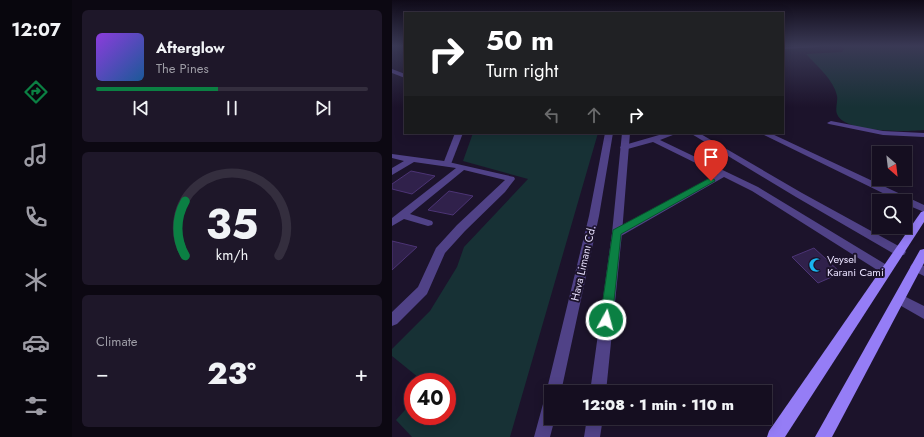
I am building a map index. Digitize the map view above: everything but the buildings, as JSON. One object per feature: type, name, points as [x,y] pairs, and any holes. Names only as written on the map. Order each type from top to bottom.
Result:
[{"type":"main road","points":[[775,437],[924,214]]},
{"type":"main road","points":[[823,437],[900,299],[920,269],[924,253]]},
{"type":"street","points":[[392,71],[403,73]]},
{"type":"street","points":[[831,124],[883,133],[924,135]]},
{"type":"street","points":[[446,164],[459,134]]},
{"type":"street","name":"Hava Limanı Cd.","points":[[555,385],[594,216],[610,134]]},
{"type":"street","points":[[599,385],[617,233],[626,134]]},
{"type":"street","points":[[624,148],[670,134]]},
{"type":"street","points":[[696,134],[900,252]]},
{"type":"street","points":[[766,134],[924,209]]},
{"type":"street","points":[[653,139],[755,189],[886,270]]},
{"type":"street","points":[[392,156],[411,160],[427,160],[511,179],[502,190],[440,251],[423,290],[392,320]]},
{"type":"street","points":[[392,172],[411,160]]},
{"type":"street","points":[[392,224],[461,168]]},
{"type":"street","points":[[617,233],[724,174]]},
{"type":"street","points":[[403,215],[428,223]]},
{"type":"street","points":[[900,299],[924,313]]},
{"type":"street","points":[[542,437],[545,425]]},
{"type":"street","points":[[592,437],[594,425]]},
{"type":"green space","points":[[818,66],[924,66],[924,130],[877,130],[851,125],[842,120],[837,114],[836,110],[837,96],[835,90]]},
{"type":"green space","points":[[473,134],[598,134],[510,437],[412,437],[396,420],[404,411],[404,425],[456,425],[456,373],[413,373],[392,356],[392,349],[430,311],[457,267],[464,247],[528,179],[463,161]]},
{"type":"place","name":"Veysel Karani Cami","points":[[816,265]]},
{"type":"route","points":[[606,320],[617,233],[711,181]]}]
